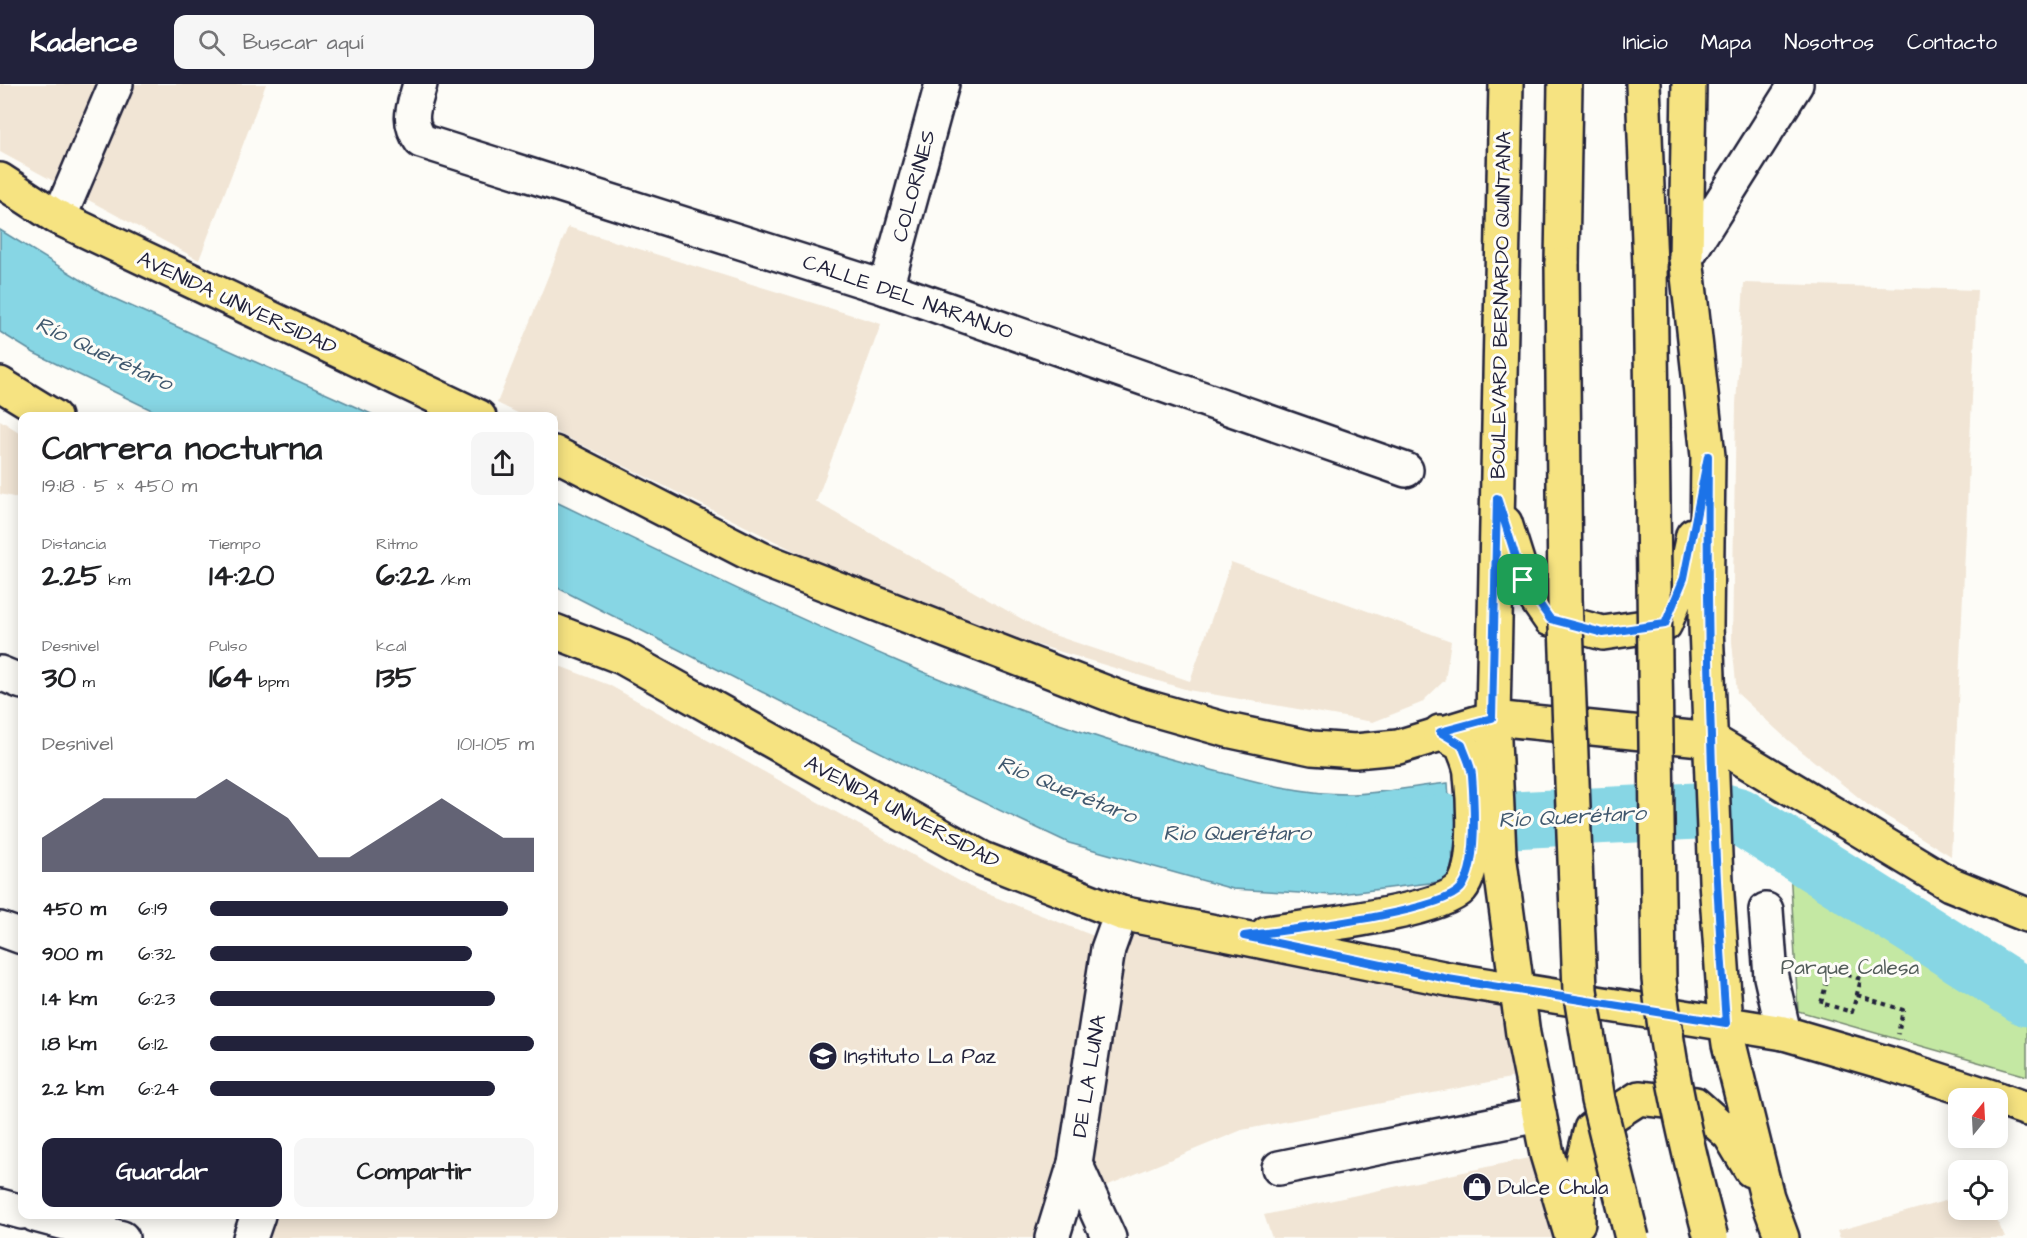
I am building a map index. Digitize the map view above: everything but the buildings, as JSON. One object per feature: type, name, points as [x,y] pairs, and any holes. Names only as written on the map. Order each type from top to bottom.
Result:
[{"type":"main road","name":"BOULEVARD BERNARDO QUINTANA","points":[[1506,84],[1492,718],[1499,854],[1516,989],[1539,1115],[1547,1154],[1572,1238]]},
{"type":"main road","points":[[1565,84],[1562,264],[1565,599],[1580,990],[1598,1100],[1632,1238]]},
{"type":"main road","points":[[1642,84],[1650,266],[1659,979],[1665,1036],[1679,1116],[1712,1238]]},
{"type":"main road","points":[[1689,84],[1686,258],[1708,456],[1706,626],[1716,881],[1726,1023],[1729,1044],[1767,1197],[1782,1238]]},
{"type":"main road","name":"AVENIDA UNIVERSIDAD","points":[[0,180],[59,219],[468,412]]},
{"type":"main road","points":[[0,384],[46,412]]},
{"type":"main road","points":[[558,455],[761,559],[1135,704],[1227,730],[1312,748],[1355,751],[1398,747],[1440,732],[1492,718],[1711,740],[1950,884],[2027,915]]},
{"type":"main road","points":[[1497,498],[1523,580],[1550,619],[1603,633],[1665,624],[1684,578],[1708,456]]},
{"type":"main road","name":"AVENIDA UNIVERSIDAD","points":[[558,633],[622,657],[983,859],[1121,913],[1448,979],[1784,1034],[1890,1064],[1963,1088]]},
{"type":"main road","points":[[1244,936],[1370,919],[1443,899],[1460,889],[1472,858],[1472,773],[1462,745],[1440,732]]},
{"type":"main road","points":[[1578,1238],[1578,1181],[1591,1129],[1639,1098],[1695,1104],[1730,1135],[1767,1197]]},
{"type":"main road","name":"AVENIDA UNIVERSIDAD","points":[[2008,1103],[2027,1109]]},
{"type":"street","points":[[59,219],[116,84]]},
{"type":"street","name":"CALLE DEL NARANJO","points":[[420,84],[413,111],[412,129],[421,141],[886,288],[1406,470]]},
{"type":"street","name":"COLORINES","points":[[886,288],[942,84]]},
{"type":"street","points":[[1686,258],[1796,84]]},
{"type":"street","points":[[0,673],[18,680]]},
{"type":"street","points":[[1766,910],[1771,977],[1784,1034]]},
{"type":"street","name":"DE LA LUNA","points":[[1052,1238],[1075,1163],[1108,949],[1121,913]]},
{"type":"street","points":[[0,929],[18,936]]},
{"type":"street","points":[[1279,1168],[1539,1115]]},
{"type":"street","points":[[1075,1163],[1109,1238]]},
{"type":"street","points":[[0,1206],[18,1211]]},
{"type":"street","points":[[50,1219],[122,1238]]},
{"type":"street","points":[[250,1238],[257,1219]]},
{"type":"path","points":[[1830,970],[1861,979],[1857,995],[1852,1012],[1821,1003],[1830,970]]},
{"type":"path","points":[[1857,995],[1903,1010],[1890,1064]]},
{"type":"shaded area","points":[[0,84],[266,84],[199,260],[0,152]]},
{"type":"shaded area","points":[[568,227],[881,324],[816,502],[1045,632],[1190,681],[1231,562],[1451,641],[1445,680],[1421,703],[1373,722],[1188,690],[901,604],[558,433],[558,412],[516,412],[497,403]]},
{"type":"shaded area","points":[[1744,283],[1977,290],[1951,856],[1868,805],[1789,741],[1737,693],[1732,642],[1736,404]]},
{"type":"shaded area","points":[[0,420],[18,431],[18,498],[0,494]]},
{"type":"shaded area","name":"Instituto La Paz","points":[[558,666],[609,685],[970,887],[1109,942],[1121,913],[1517,989],[1531,1074],[1242,1130],[1089,1193],[1052,1238],[250,1238],[257,1219],[558,1219]]},
{"type":"shaded area","points":[[1547,1154],[1572,1238],[1272,1238],[1264,1215]]},
{"type":"shaded area","points":[[1948,1200],[1948,1220],[1997,1220],[2005,1238],[1840,1238],[1837,1231]]},
{"type":"green space","name":"Parque Calesa","points":[[1790,868],[1987,987],[2027,988],[2027,1076],[1798,1011]]},
{"type":"water","points":[[0,230],[104,294],[367,412],[156,412],[34,353],[0,332]]},
{"type":"water","name":"Rio Querétaro","points":[[558,503],[866,648],[1026,712],[1107,740],[1250,780],[1311,792],[1353,794],[1448,783],[1454,880],[1332,895],[1233,889],[1069,843],[927,776],[558,588]]},
{"type":"waterway","name":"Río Querétaro","points":[[1372,836],[1432,824],[1717,810],[1739,816],[2027,998]]},
{"type":"place","name":"Instituto La Paz","points":[[823,1056]]},
{"type":"place","name":"Dulce Chula","points":[[1477,1187]]},
{"type":"route","points":[[1708,456],[1706,626],[1716,881],[1726,1023],[1448,979],[1244,936],[1370,919],[1443,899],[1460,889],[1467,877],[1472,858],[1472,773],[1462,745],[1440,732],[1492,718],[1497,498],[1523,580],[1550,619],[1603,633],[1665,624],[1684,578],[1708,456]]}]
